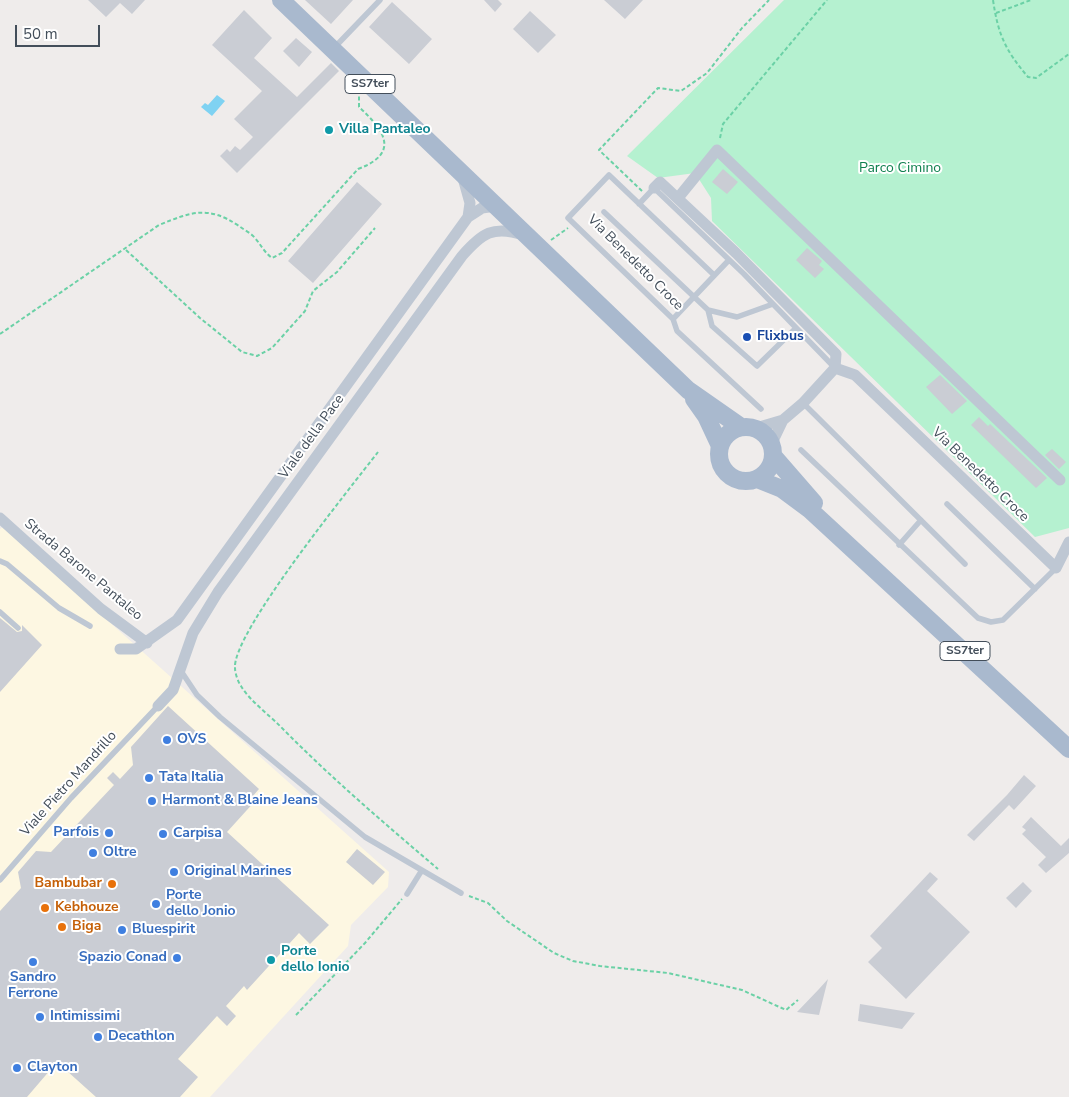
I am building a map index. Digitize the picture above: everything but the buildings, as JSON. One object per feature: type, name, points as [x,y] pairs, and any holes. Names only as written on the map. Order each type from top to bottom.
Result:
[{"type":"main road","name":"SS7ter","points":[[281,0],[688,390]]},
{"type":"main road","points":[[688,390],[748,427],[768,437],[773,450],[860,554]]},
{"type":"main road","points":[[688,390],[706,416],[720,446]]},
{"type":"main road","points":[[748,427],[727,434],[720,446],[719,455],[725,471],[740,481],[757,479],[782,489],[809,509],[860,554]]},
{"type":"main road","points":[[757,479],[768,470],[773,450]]},
{"type":"main road","name":"SS7ter","points":[[860,554],[1069,749]]},
{"type":"street","points":[[678,198],[717,150],[1060,480]]},
{"type":"street","points":[[459,170],[469,196],[468,216]]},
{"type":"street","points":[[650,192],[660,182],[836,354],[835,368],[803,403],[783,420],[748,427]]},
{"type":"street","points":[[468,216],[482,208],[496,206]]},
{"type":"street","name":"Viale della Pace","points":[[120,649],[136,649],[177,620],[468,216]]},
{"type":"street","name":"Viale della Pace","points":[[158,706],[173,690],[192,633],[218,592],[462,256],[486,234],[497,230],[512,231],[534,242]]},
{"type":"street","name":"Via Benedetto Croce","points":[[835,368],[855,375],[1056,568]]},
{"type":"street","points":[[773,450],[783,420]]},
{"type":"street","name":"Strada Barone Pantaleo","points":[[0,518],[101,609],[147,643]]},
{"type":"street","points":[[1056,568],[1069,542]]},
{"type":"lane","points":[[333,49],[380,0]]},
{"type":"lane","name":"Via Benedetto Croce","points":[[714,275],[609,175],[568,218],[673,319],[677,331],[761,409]]},
{"type":"lane","points":[[639,204],[650,192],[728,261],[835,368]]},
{"type":"lane","points":[[604,212],[708,310],[737,317],[773,304]]},
{"type":"lane","points":[[673,319],[728,261]]},
{"type":"lane","points":[[708,310],[712,326],[757,366],[796,328]]},
{"type":"lane","points":[[803,403],[965,564]]},
{"type":"lane","points":[[800,450],[978,618],[991,622],[1003,620],[1056,568]]},
{"type":"lane","points":[[946,504],[1035,589]]},
{"type":"lane","points":[[899,545],[920,520]]},
{"type":"lane","points":[[0,561],[8,564],[58,608],[90,626]]},
{"type":"lane","points":[[0,612],[18,628]]},
{"type":"lane","points":[[179,668],[197,695],[235,730],[365,837],[462,891]]},
{"type":"lane","name":"Viale Pietro Mandrillo","points":[[0,880],[71,798],[158,706]]},
{"type":"lane","points":[[407,894],[422,870]]},
{"type":"path","points":[[650,192],[599,150],[658,88],[681,91],[707,73],[742,28],[769,0]]},
{"type":"path","points":[[717,150],[723,124],[827,0]]},
{"type":"path","points":[[993,0],[998,29],[1006,50],[1028,77],[1036,78],[1069,54]]},
{"type":"path","points":[[995,13],[1031,0]]},
{"type":"path","points":[[0,334],[126,250],[159,225],[188,213],[210,212],[228,219],[254,237],[264,253],[272,258],[282,253],[358,169],[373,163],[382,153],[384,137],[377,124],[359,107],[358,97],[365,79]]},
{"type":"path","points":[[534,242],[574,224]]},
{"type":"path","points":[[126,250],[207,324],[242,352],[257,356],[272,348],[305,311],[313,292],[337,272],[375,228]]},
{"type":"path","points":[[378,452],[320,530],[292,562],[245,637],[234,667],[240,686],[295,741],[370,811],[440,870]]},
{"type":"path","points":[[462,891],[488,903],[507,921],[554,953],[573,961],[677,975],[742,990],[786,1010],[798,1000]]},
{"type":"path","points":[[296,1015],[366,943],[407,894]]},
{"type":"shaded area","points":[[3,527],[389,872],[388,887],[351,925],[348,946],[210,1097],[0,1097],[0,529]]},
{"type":"green space","name":"Parco Cimino","points":[[784,0],[1069,0],[1069,528],[1035,537],[712,221],[711,198],[695,173],[658,178],[627,156]]},
{"type":"water","points":[[217,95],[225,101],[212,116],[201,107],[205,103],[208,105]]},
{"type":"place","name":"Villa Pantaleo","points":[[329,130]]},
{"type":"place","name":"Flixbus","points":[[747,337]]},
{"type":"place","name":"OVS","points":[[167,740]]},
{"type":"place","name":"Tata Italia","points":[[149,778]]},
{"type":"place","name":"Harmont & Blaine Jeans","points":[[152,801]]},
{"type":"place","name":"Parfois","points":[[109,833]]},
{"type":"place","name":"Carpisa","points":[[163,834]]},
{"type":"place","name":"Oltre","points":[[93,853]]},
{"type":"place","name":"Original Marines","points":[[174,872]]},
{"type":"place","name":"Bambubar","points":[[112,884]]},
{"type":"place","name":"Porte dello Jonio","points":[[156,904]]},
{"type":"place","name":"Kebhouze","points":[[45,908]]},
{"type":"place","name":"Biga","points":[[62,927]]},
{"type":"place","name":"Bluespirit","points":[[122,930]]},
{"type":"place","name":"Spazio Conad","points":[[177,958]]},
{"type":"place","name":"Porte dello Ionio","points":[[271,960]]},
{"type":"place","name":"Sandro Ferrone","points":[[33,962]]},
{"type":"place","name":"Intimissimi","points":[[40,1017]]},
{"type":"place","name":"Decathlon","points":[[98,1037]]},
{"type":"place","name":"Clayton","points":[[17,1068]]}]
